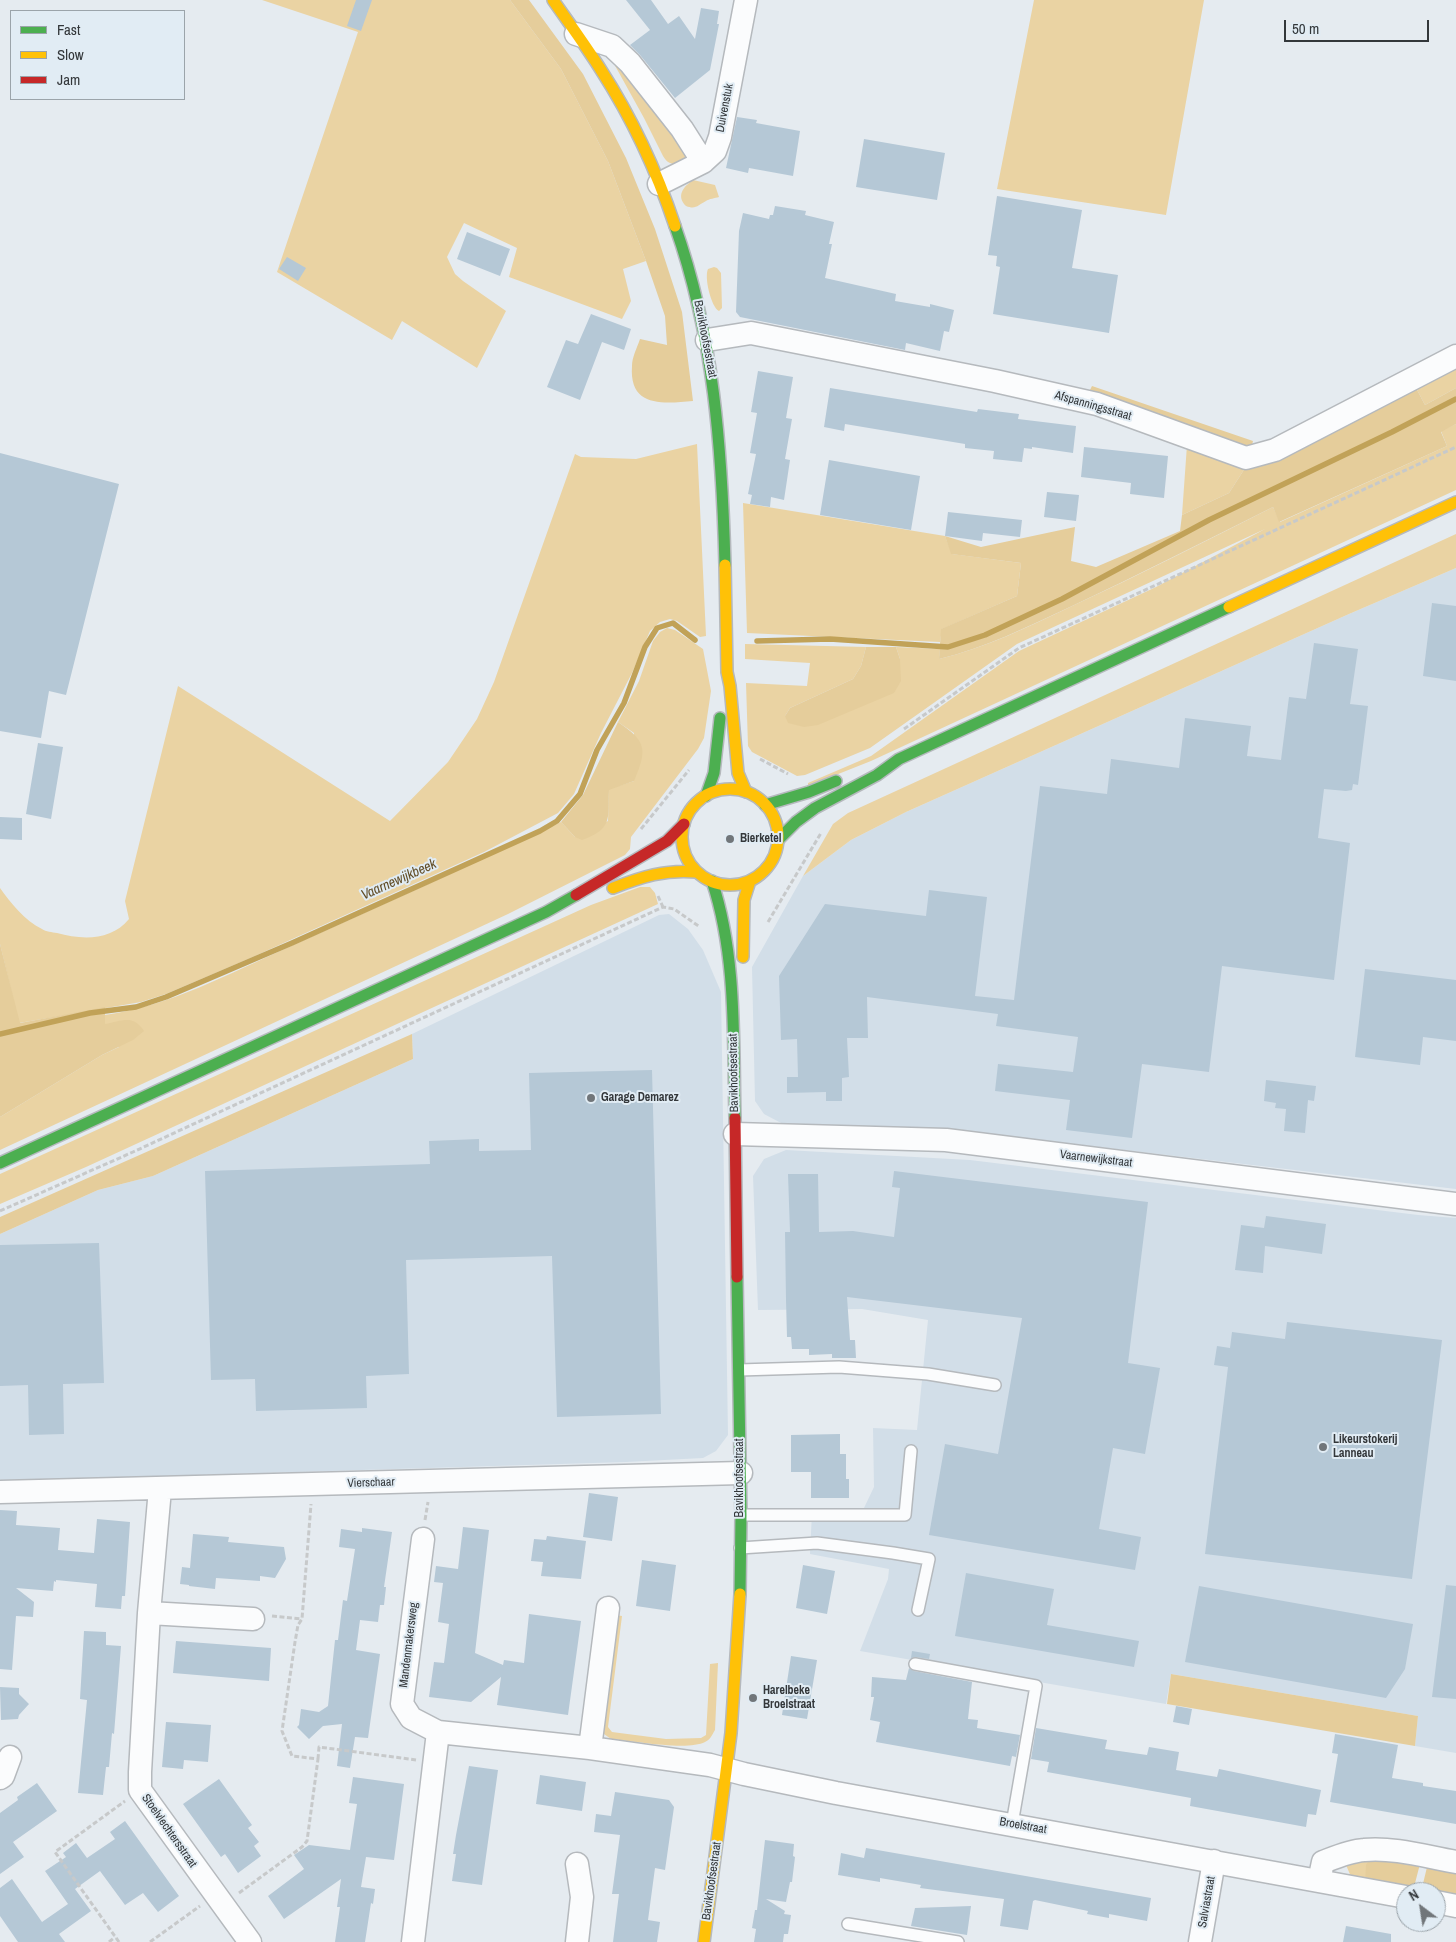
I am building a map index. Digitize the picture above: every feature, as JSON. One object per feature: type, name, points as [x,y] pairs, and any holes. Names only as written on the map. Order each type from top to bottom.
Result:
[{"type":"street","name":"Bavikhoofsestraat","points":[[553,0],[607,80],[629,120],[659,184],[690,269],[707,340],[720,436],[727,672],[738,773],[746,792]]},
{"type":"street","name":"Duivenstuk","points":[[659,184],[691,170],[715,151],[720,137],[746,0]]},
{"type":"street","points":[[576,34],[612,46],[630,63],[682,129],[703,162]]},
{"type":"street","name":"Afspanningsstraat","points":[[707,340],[751,333],[995,381],[1097,404],[1246,458],[1275,450],[1456,356]]},
{"type":"street","points":[[765,805],[809,792],[876,765],[899,759],[1456,502]]},
{"type":"street","name":"Bavikhoofsestraat","points":[[706,796],[714,773],[722,689],[727,672]]},
{"type":"street","points":[[778,839],[815,808],[877,776],[899,759]]},
{"type":"street","points":[[546,912],[664,871],[678,869],[696,872],[712,881],[731,886],[750,881],[762,874],[769,866],[777,850],[777,826],[770,809],[758,798],[736,789],[710,793],[700,800],[689,812],[684,824],[682,838],[687,859],[696,872]]},
{"type":"street","points":[[0,1163],[546,912],[647,854],[667,841],[684,824]]},
{"type":"street","name":"Bavikhoofsestraat","points":[[704,1942],[727,1770],[740,1590],[741,1515],[733,1012],[725,930],[719,901],[712,881]]},
{"type":"street","name":"Bavikhoofsestraat","points":[[733,1012],[743,971],[742,926],[744,900],[750,881]]},
{"type":"street","name":"Vaarnewijkstraat","points":[[735,1134],[946,1140],[1456,1204]]},
{"type":"street","name":"Vierschaar","points":[[0,1492],[741,1472]]},
{"type":"street","name":"Stoelvlechtersstraat","points":[[160,1489],[149,1613],[140,1790],[250,1942]]},
{"type":"street","name":"Mandenmakersweg","points":[[423,1539],[402,1704],[411,1718],[438,1732],[590,1748],[710,1765],[727,1770]]},
{"type":"street","points":[[590,1748],[608,1608]]},
{"type":"street","points":[[149,1613],[253,1619]]},
{"type":"street","points":[[412,1942],[438,1732]]},
{"type":"street","points":[[0,1778],[3,1776],[10,1757]]},
{"type":"street","name":"Broelstraat","points":[[727,1770],[836,1793],[1396,1895]]},
{"type":"street","points":[[1319,1881],[1323,1862],[1353,1851],[1397,1852],[1456,1862]]},
{"type":"street","name":"Salviastraat","points":[[1200,1942],[1214,1861]]},
{"type":"street","points":[[577,1864],[582,1897],[577,1942]]},
{"type":"lane","points":[[739,1370],[839,1367],[928,1374],[995,1385]]},
{"type":"lane","points":[[741,1515],[905,1515],[911,1451]]},
{"type":"lane","points":[[740,1548],[817,1544],[929,1559],[918,1610]]},
{"type":"lane","points":[[915,1664],[1036,1686],[1012,1824]]},
{"type":"lane","points":[[848,1924],[958,1942]]},
{"type":"path","points":[[899,733],[1019,648],[1456,447]]},
{"type":"path","points":[[765,927],[825,826]]},
{"type":"path","points":[[0,1211],[133,1152],[663,907],[674,909],[705,930]]},
{"type":"path","points":[[423,1539],[431,1481]]},
{"type":"path","points":[[312,1485],[302,1619],[298,1625],[282,1731],[292,1756],[318,1759]]},
{"type":"path","points":[[253,1619],[269,1616],[302,1619]]},
{"type":"path","points":[[150,1942],[308,1842],[319,1747],[434,1763]]},
{"type":"path","points":[[119,1942],[55,1852],[140,1790]]},
{"type":"path","points":[[108,1942],[115,1937]]},
{"type":"shaded area","points":[[262,0],[510,0],[561,69],[608,161],[646,261],[623,269],[631,301],[622,319],[509,277],[517,248],[464,223],[447,257],[455,274],[506,311],[477,368],[402,321],[392,340],[277,272],[358,32]]},
{"type":"shaded area","points":[[510,0],[529,0],[583,74],[626,158],[655,229],[682,312],[693,401],[659,402],[642,396],[636,389],[632,379],[632,363],[640,339],[667,345],[665,316],[608,161],[561,69]]},
{"type":"shaded area","points":[[1034,0],[1204,0],[1166,215],[997,189]]},
{"type":"shaded area","points":[[618,59],[689,158],[679,165],[670,163],[663,156],[613,62]]},
{"type":"shaded area","points":[[693,180],[715,185],[719,197],[695,207],[686,206],[681,199],[681,195],[686,186]]},
{"type":"shaded area","points":[[714,267],[721,273],[722,308],[719,311],[713,304],[708,285],[708,269]]},
{"type":"shaded area","points":[[1456,351],[1456,388],[1425,405],[1415,386]]},
{"type":"shaded area","points":[[1092,386],[1253,441],[1247,464],[1415,386],[1425,405],[1456,388],[1456,424],[1441,432],[1447,446],[1279,522],[1273,507],[1121,583],[1022,629],[973,649],[939,659],[941,629],[1017,596],[1021,563],[951,554],[945,536],[981,547],[1075,527],[1071,561],[1096,567],[1180,531],[1182,515],[1229,493],[1247,465],[1081,408]]},
{"type":"shaded area","points":[[1456,424],[1456,490],[871,761],[808,786],[808,783],[871,756],[1019,651],[1156,587],[1265,529],[1017,644],[870,748],[805,775],[797,776],[752,752],[748,746],[746,683],[807,686],[810,663],[745,659],[745,644],[866,647],[861,666],[853,679],[790,708],[785,716],[900,659],[896,647],[940,649],[939,659],[973,649],[1096,595],[1273,507],[1280,522],[1447,446],[1441,431]]},
{"type":"shaded area","points":[[697,444],[706,636],[700,637],[677,621],[670,619],[660,622],[650,631],[574,794],[558,813],[484,852],[255,956],[166,994],[141,1002],[19,1023],[0,944],[0,888],[24,916],[36,926],[47,931],[76,937],[96,937],[114,931],[129,919],[125,901],[178,686],[390,821],[448,762],[477,719],[494,682],[575,454],[581,457],[636,459]]},
{"type":"shaded area","points":[[1187,445],[1247,465],[1229,493],[1182,515]]},
{"type":"shaded area","points":[[743,503],[945,536],[952,554],[1021,563],[1017,596],[942,629],[940,642],[747,633]]},
{"type":"shaded area","points":[[1456,534],[1456,568],[906,812],[851,840],[803,876],[833,824],[848,813]]},
{"type":"shaded area","points":[[1456,568],[1456,1189],[1006,1136],[783,1124],[764,1114],[755,1101],[752,967],[803,876],[851,840],[906,812]]},
{"type":"shaded area","points":[[667,628],[675,630],[703,649],[711,691],[704,738],[698,749],[631,837],[630,849],[625,855],[508,914],[0,1150],[0,1117],[102,1055],[119,1047],[105,1024],[105,1015],[153,1004],[222,978],[561,822],[575,837],[608,821],[609,789],[634,781],[634,733],[618,722],[639,681],[653,641],[660,632]]},
{"type":"shaded area","points":[[866,647],[896,647],[900,659],[901,681],[894,693],[818,725],[804,727],[788,723],[785,716],[790,708],[853,679],[861,666]]},
{"type":"shaded area","points":[[618,722],[639,741],[642,747],[641,761],[634,781],[609,790],[608,815],[604,827],[592,836],[582,840],[575,837],[561,822],[583,795]]},
{"type":"shaded area","points":[[640,887],[650,887],[655,893],[658,904],[86,1167],[0,1204],[0,1174],[591,905]]},
{"type":"shaded area","points":[[669,914],[688,929],[703,950],[721,992],[728,1435],[716,1451],[703,1458],[626,1462],[0,1481],[0,1234],[98,1190],[153,1176],[413,1059],[412,1034],[659,915]]},
{"type":"shaded area","points":[[0,944],[20,1023],[105,1007],[105,1024],[127,1020],[136,1022],[144,1031],[133,1040],[102,1055],[0,1117]]},
{"type":"shaded area","points":[[412,1034],[413,1059],[153,1176],[98,1190],[0,1234],[0,1217]]},
{"type":"shaded area","points":[[786,1150],[970,1160],[1418,1215],[1456,1218],[1456,1753],[1415,1746],[1418,1716],[1171,1674],[1166,1704],[860,1651],[888,1579],[889,1569],[810,1554],[812,1512],[864,1508],[874,1487],[873,1428],[917,1430],[928,1320],[862,1309],[758,1310],[753,1176],[764,1159]]},
{"type":"shaded area","points":[[614,1615],[622,1616],[608,1727],[612,1732],[666,1739],[701,1738],[706,1735],[710,1664],[718,1663],[715,1730],[707,1741],[697,1745],[674,1746],[611,1739],[604,1734],[601,1728]]},
{"type":"shaded area","points":[[1171,1674],[1418,1716],[1415,1746],[1167,1704]]},
{"type":"shaded area","points":[[1378,1854],[1365,1883],[1352,1879],[1346,1865]]},
{"type":"shaded area","points":[[1370,1859],[1421,1860],[1415,1882],[1396,1882],[1396,1888],[1365,1883],[1366,1865]]},
{"type":"shaded area","points":[[1428,1863],[1456,1868],[1456,1899],[1446,1896],[1446,1882],[1423,1882]]},
{"type":"building","points":[[356,0],[372,0],[361,31],[347,26]]},
{"type":"building","points":[[626,0],[651,0],[668,24],[679,16],[695,39],[701,8],[719,11],[717,24],[719,24],[710,70],[675,98],[630,45],[650,30]]},
{"type":"building","points":[[737,117],[757,120],[756,123],[800,131],[793,176],[749,168],[748,173],[726,168]]},
{"type":"building","points":[[864,139],[945,153],[937,200],[856,187]]},
{"type":"building","points":[[997,196],[1082,210],[1072,268],[1118,275],[1109,333],[993,314],[1000,267],[996,266],[997,256],[988,255]]},
{"type":"building","points":[[775,206],[806,211],[805,215],[834,222],[829,244],[832,244],[825,278],[896,294],[895,301],[930,307],[930,304],[954,310],[949,332],[944,331],[940,351],[906,343],[905,350],[740,317],[736,312],[739,231],[743,213],[769,219],[770,215],[773,215]]},
{"type":"building","points":[[467,232],[510,249],[500,276],[457,259]]},
{"type":"building","points":[[287,257],[306,268],[298,281],[279,269]]},
{"type":"building","points":[[591,314],[631,329],[624,350],[602,342],[580,400],[547,387],[566,340],[578,344]]},
{"type":"building","points":[[758,371],[793,377],[786,418],[792,419],[785,459],[790,460],[784,500],[771,497],[770,507],[750,504],[752,495],[748,494],[756,454],[750,453],[757,413],[751,412]]},
{"type":"building","points":[[830,388],[977,412],[978,409],[1019,414],[1018,419],[1076,426],[1073,453],[1032,447],[1032,449],[1024,448],[1022,462],[993,459],[994,451],[965,448],[965,444],[845,424],[844,431],[824,427]]},
{"type":"building","points":[[1084,447],[1168,456],[1164,498],[1130,494],[1131,483],[1081,477]]},
{"type":"building","points":[[0,453],[119,484],[66,695],[49,691],[41,738],[0,731]]},
{"type":"building","points":[[829,460],[920,476],[911,530],[820,515]]},
{"type":"building","points":[[1047,492],[1079,495],[1076,521],[1044,517]]},
{"type":"building","points":[[948,512],[1022,520],[1020,537],[983,533],[982,541],[945,536]]},
{"type":"building","points":[[1432,603],[1456,606],[1456,681],[1423,676]]},
{"type":"building","points":[[1314,643],[1358,649],[1350,704],[1368,706],[1358,785],[1353,784],[1352,790],[1346,791],[1324,789],[1318,838],[1350,843],[1334,980],[1222,966],[1209,1072],[1142,1064],[1132,1138],[1066,1130],[1070,1100],[995,1091],[998,1064],[1073,1072],[1078,1037],[996,1026],[998,1014],[867,997],[868,1038],[847,1038],[849,1077],[842,1078],[842,1101],[826,1101],[826,1092],[787,1093],[787,1077],[798,1077],[797,1039],[781,1040],[779,976],[825,904],[926,916],[929,890],[987,897],[975,996],[1014,1000],[1040,786],[1107,794],[1111,759],[1179,768],[1185,718],[1251,726],[1247,756],[1281,760],[1289,697],[1306,699]]},
{"type":"building","points":[[38,743],[63,747],[51,819],[26,814]]},
{"type":"building","points":[[0,817],[22,818],[22,840],[0,839]]},
{"type":"building","points":[[1365,969],[1456,980],[1456,1041],[1423,1037],[1420,1065],[1355,1057]]},
{"type":"building","points":[[652,1070],[661,1414],[557,1417],[552,1256],[406,1260],[409,1374],[366,1376],[367,1408],[256,1411],[255,1379],[211,1380],[205,1171],[430,1164],[429,1141],[479,1139],[479,1151],[531,1150],[529,1073]]},
{"type":"building","points":[[1266,1080],[1316,1086],[1314,1101],[1308,1100],[1305,1133],[1284,1131],[1286,1109],[1275,1108],[1276,1103],[1264,1101]]},
{"type":"building","points":[[894,1171],[1148,1202],[1128,1363],[1160,1368],[1145,1454],[1113,1448],[1099,1529],[1141,1537],[1135,1570],[929,1535],[945,1444],[998,1454],[1022,1318],[847,1297],[850,1340],[855,1340],[856,1358],[832,1358],[832,1354],[809,1355],[809,1349],[792,1349],[791,1337],[787,1337],[786,1300],[785,1232],[790,1232],[788,1174],[818,1174],[819,1232],[853,1231],[894,1237],[900,1188],[892,1187]]},
{"type":"building","points":[[1266,1216],[1326,1224],[1322,1254],[1265,1246],[1263,1273],[1235,1270],[1241,1225],[1264,1228]]},
{"type":"building","points":[[99,1243],[104,1383],[63,1384],[64,1434],[29,1435],[28,1385],[0,1386],[0,1245]]},
{"type":"building","name":"Likeurstokerij Lanneau","points":[[1287,1322],[1442,1340],[1412,1579],[1205,1554],[1228,1367],[1214,1365],[1217,1346],[1230,1348],[1232,1332],[1285,1339]]},
{"type":"building","points":[[840,1434],[840,1454],[846,1454],[846,1479],[849,1479],[849,1498],[811,1498],[811,1472],[791,1472],[791,1435]]},
{"type":"building","points":[[589,1493],[618,1497],[612,1541],[583,1537]]},
{"type":"building","points":[[0,1510],[17,1511],[16,1525],[60,1528],[58,1550],[94,1553],[97,1519],[130,1522],[125,1596],[122,1596],[121,1609],[95,1607],[97,1584],[56,1580],[56,1582],[54,1581],[53,1591],[16,1588],[34,1602],[33,1617],[16,1616],[12,1670],[0,1669]]},
{"type":"building","points":[[463,1527],[489,1530],[475,1653],[503,1665],[504,1660],[524,1663],[529,1614],[581,1621],[568,1715],[497,1705],[501,1677],[471,1702],[429,1697],[434,1662],[444,1663],[449,1624],[438,1622],[443,1583],[434,1582],[436,1566],[458,1569]]},
{"type":"building","points":[[362,1528],[392,1532],[384,1587],[386,1587],[384,1605],[380,1605],[378,1622],[360,1620],[356,1650],[380,1654],[368,1738],[355,1737],[350,1768],[337,1766],[342,1724],[323,1726],[309,1739],[297,1727],[299,1725],[301,1709],[319,1712],[328,1706],[335,1640],[338,1640],[343,1600],[347,1601],[355,1549],[339,1547],[341,1529],[362,1532]]},
{"type":"building","points":[[193,1534],[229,1537],[228,1542],[284,1547],[286,1559],[275,1578],[260,1576],[260,1581],[216,1578],[215,1589],[180,1584],[182,1567],[190,1568]]},
{"type":"building","points":[[547,1536],[586,1541],[581,1579],[541,1576],[543,1562],[531,1561],[534,1539],[546,1540]]},
{"type":"building","points":[[642,1560],[676,1565],[670,1611],[636,1606]]},
{"type":"building","points":[[803,1565],[835,1571],[827,1614],[796,1608]]},
{"type":"building","points":[[966,1573],[1054,1589],[1047,1625],[1139,1641],[1134,1667],[955,1636]]},
{"type":"building","points":[[1446,1585],[1456,1586],[1456,1699],[1432,1697]]},
{"type":"building","points":[[1199,1586],[1413,1624],[1405,1669],[1386,1698],[1185,1662]]},
{"type":"building","points":[[84,1631],[106,1632],[106,1645],[121,1646],[114,1734],[112,1733],[109,1767],[106,1767],[103,1795],[78,1793],[87,1700],[80,1699]]},
{"type":"building","points":[[176,1641],[271,1648],[269,1681],[173,1673]]},
{"type":"building","points":[[912,1651],[930,1654],[929,1659],[911,1658]]},
{"type":"building","points":[[791,1656],[817,1660],[807,1719],[782,1715]]},
{"type":"building","points":[[909,1668],[914,1671],[972,1682],[968,1719],[978,1720],[977,1728],[1020,1735],[1016,1757],[1012,1756],[1010,1766],[876,1742],[880,1722],[870,1720],[874,1697],[871,1697],[872,1677],[906,1680]]},
{"type":"building","points":[[0,1687],[19,1688],[19,1694],[29,1704],[19,1715],[18,1719],[1,1720]]},
{"type":"building","points":[[1176,1706],[1192,1709],[1189,1725],[1173,1722]]},
{"type":"building","points":[[166,1722],[211,1725],[208,1762],[184,1760],[183,1769],[162,1767]]},
{"type":"building","points":[[1036,1728],[1107,1740],[1105,1749],[1147,1755],[1149,1747],[1179,1752],[1176,1770],[1217,1777],[1219,1769],[1321,1790],[1316,1815],[1308,1814],[1306,1827],[1190,1806],[1191,1798],[1047,1772],[1049,1762],[1031,1759]]},
{"type":"building","points":[[1335,1734],[1398,1745],[1392,1778],[1423,1783],[1423,1786],[1456,1791],[1456,1824],[1330,1802],[1338,1754],[1332,1753]]},
{"type":"building","points":[[469,1766],[498,1770],[482,1885],[452,1881],[456,1854],[453,1854]]},
{"type":"building","points":[[540,1775],[586,1782],[582,1811],[536,1804]]},
{"type":"building","points":[[353,1777],[404,1784],[394,1860],[366,1857],[361,1887],[375,1889],[365,1942],[335,1942],[340,1907],[337,1907],[341,1879],[284,1919],[268,1896],[304,1869],[294,1855],[309,1845],[350,1850],[357,1804],[349,1803]]},
{"type":"building","points":[[219,1779],[252,1825],[248,1828],[259,1842],[254,1846],[261,1856],[238,1873],[225,1854],[221,1857],[183,1804]]},
{"type":"building","points":[[37,1783],[57,1811],[13,1842],[24,1857],[0,1874],[0,1813],[18,1800],[17,1797]]},
{"type":"building","points":[[615,1792],[669,1800],[674,1807],[665,1870],[655,1868],[648,1920],[660,1922],[657,1942],[613,1942],[619,1894],[612,1894],[620,1835],[594,1832],[596,1814],[611,1816]]},
{"type":"building","points":[[125,1821],[179,1896],[158,1912],[143,1893],[125,1905],[100,1871],[75,1889],[91,1911],[59,1934],[65,1942],[18,1942],[0,1916],[0,1888],[12,1879],[42,1922],[68,1904],[45,1871],[66,1857],[63,1853],[76,1843],[87,1858],[115,1839],[110,1832]]},
{"type":"building","points":[[765,1840],[794,1844],[793,1856],[795,1857],[792,1882],[790,1882],[786,1902],[766,1899],[785,1911],[784,1914],[791,1915],[788,1934],[784,1934],[783,1942],[754,1942],[756,1929],[752,1928],[755,1910],[757,1910]]},
{"type":"building","points":[[866,1848],[1151,1898],[1147,1921],[1109,1914],[1109,1918],[1087,1914],[1088,1911],[1035,1900],[1033,1901],[1028,1930],[1000,1926],[1004,1899],[920,1888],[921,1885],[880,1878],[880,1882],[838,1875],[841,1853],[864,1858]]},
{"type":"building","points":[[971,1906],[967,1935],[911,1926],[915,1908]]},
{"type":"building","points":[[1346,1926],[1391,1934],[1391,1942],[1343,1942]]},
{"type":"waterway","points":[[757,641],[830,639],[948,647],[985,635],[1062,599],[1209,520],[1456,399]]},
{"type":"waterway","name":"Vaarnewijkbeek","points":[[0,1034],[90,1013],[136,1007],[166,997],[292,943],[540,831],[557,821],[580,794],[597,750],[624,703],[645,647],[657,628],[673,623],[695,640]]},
{"type":"traffic: fast","points":[[675,226],[699,309],[714,394],[724,522],[725,565]]},
{"type":"traffic: fast","points":[[779,839],[796,822],[815,808],[877,775],[899,759],[1229,607]]},
{"type":"traffic: fast","points":[[706,796],[714,773],[720,718]]},
{"type":"traffic: fast","points":[[765,805],[809,792],[836,781]]},
{"type":"traffic: fast","points":[[712,881],[720,909],[730,968],[735,1118]]},
{"type":"traffic: fast","points":[[0,1163],[546,912],[576,895]]},
{"type":"traffic: fast","points":[[737,1277],[741,1515],[740,1594]]},
{"type":"traffic: slow","points":[[553,0],[595,61],[623,107],[652,166],[675,226]]},
{"type":"traffic: slow","points":[[1229,607],[1456,502]]},
{"type":"traffic: slow","points":[[725,565],[727,672],[738,773],[746,792]]},
{"type":"traffic: slow","points":[[730,789],[748,793],[764,803],[774,819],[778,837],[774,855],[764,871],[748,881],[730,885],[712,881],[696,871],[686,855],[682,837],[686,819],[696,803],[712,793],[730,789]]},
{"type":"traffic: slow","points":[[613,888],[634,880],[664,873],[696,872]]},
{"type":"traffic: slow","points":[[743,957],[744,900],[750,881]]},
{"type":"traffic: slow","points":[[704,1942],[731,1733],[740,1594]]},
{"type":"traffic: jam","points":[[576,895],[667,841],[684,824]]},
{"type":"traffic: jam","points":[[735,1118],[737,1277]]},
{"type":"place","name":"Bierketel","points":[[730,839]]},
{"type":"place","name":"Garage Demarez","points":[[591,1098]]},
{"type":"place","name":"Likeurstokerij Lanneau","points":[[1323,1447]]},
{"type":"place","name":"Harelbeke Broelstraat","points":[[753,1698]]}]
